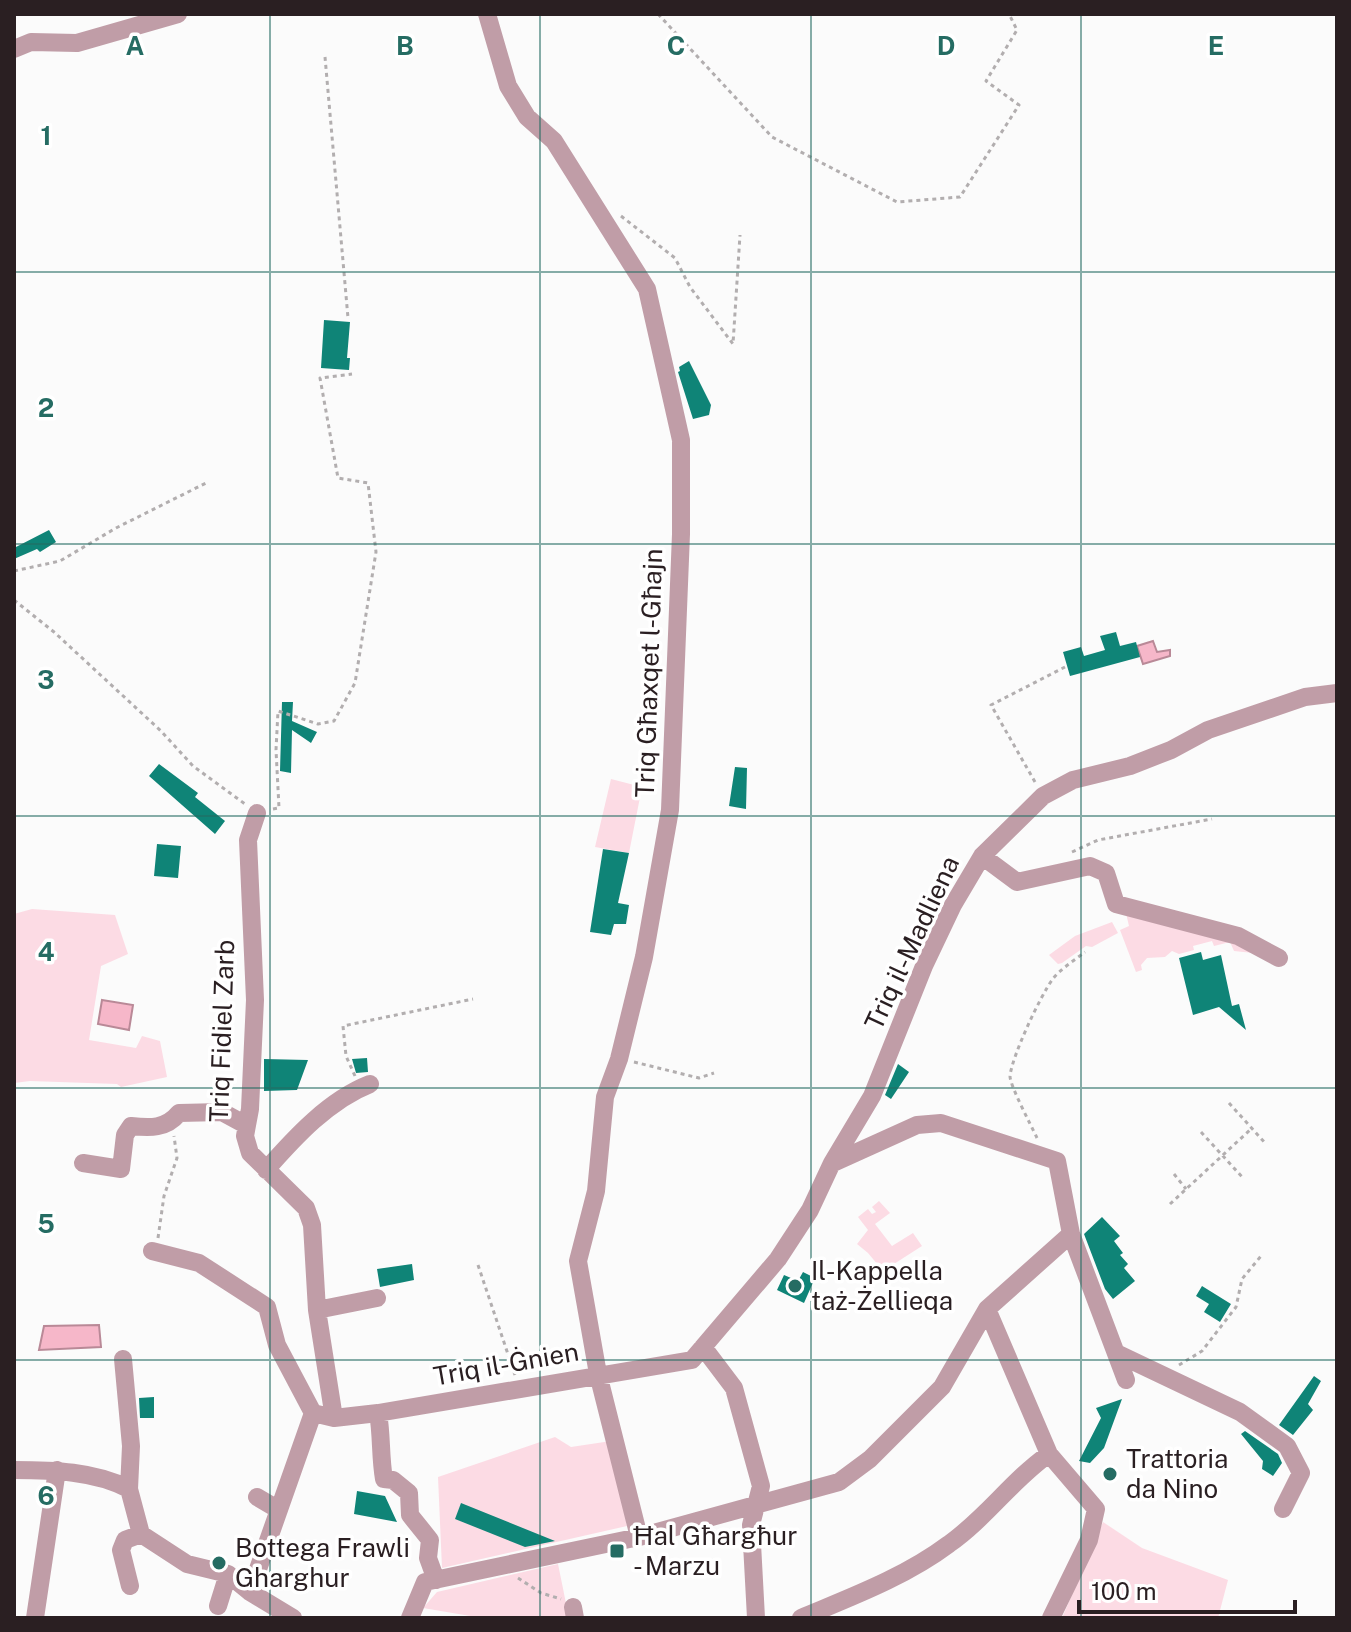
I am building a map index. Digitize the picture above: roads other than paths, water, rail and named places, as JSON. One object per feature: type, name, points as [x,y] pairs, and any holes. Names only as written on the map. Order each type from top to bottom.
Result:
[{"type":"street","points":[[14,49],[31,42],[77,43],[178,14]]},
{"type":"street","name":"Triq Għaxqet l-Għajn","points":[[487,14],[508,86],[527,117],[554,141],[647,289],[681,440],[681,534],[670,810],[644,957],[619,1059],[605,1097],[596,1191],[578,1261],[598,1374],[639,1537]]},
{"type":"street","name":"Triq il-Madliena","points":[[703,1347],[778,1259],[810,1210],[832,1163],[872,1096],[924,966],[953,905],[982,856],[1043,796],[1073,780],[1130,766],[1171,750],[1208,730],[1305,697],[1337,693]]},
{"type":"street","name":"Triq Fidiel Zarb","points":[[257,813],[248,840],[255,1000],[250,1109],[245,1136],[250,1153],[306,1208],[312,1225],[317,1310],[334,1418]]},
{"type":"street","points":[[982,856],[1017,882],[1090,866],[1106,873],[1116,904],[1238,936],[1279,958]]},
{"type":"street","points":[[266,1170],[292,1140],[349,1092],[365,1086]]},
{"type":"street","points":[[83,1163],[121,1169],[125,1135],[131,1126],[155,1128],[173,1120],[179,1113],[222,1112],[246,1125]]},
{"type":"street","points":[[832,1163],[917,1125],[941,1123],[1057,1161],[1071,1234],[1126,1380]]},
{"type":"street","points":[[410,1618],[425,1582],[639,1537],[839,1482],[870,1459],[942,1387],[987,1309],[1071,1234]]},
{"type":"street","points":[[155,1244],[199,1263],[213,1275],[267,1307],[277,1345],[313,1413],[250,1592]]},
{"type":"street","points":[[317,1310],[377,1298]]},
{"type":"street","points":[[987,1309],[1049,1454],[1096,1509],[1089,1540],[1051,1618]]},
{"type":"street","points":[[703,1347],[734,1388],[761,1486],[751,1525],[756,1618]]},
{"type":"street","name":"Triq il-Ġnien","points":[[313,1413],[334,1418],[378,1413],[692,1360],[703,1347]]},
{"type":"street","points":[[1116,1353],[1240,1412],[1287,1446],[1301,1473],[1283,1509]]},
{"type":"street","points":[[123,1359],[131,1446],[129,1489],[141,1534],[187,1564],[228,1574],[250,1592],[293,1618]]},
{"type":"street","points":[[378,1413],[384,1479],[393,1480],[409,1493],[410,1515],[430,1540],[428,1558],[436,1580]]},
{"type":"street","points":[[801,1618],[880,1584],[949,1545],[989,1511],[1031,1467],[1049,1454]]},
{"type":"street","points":[[14,1470],[57,1470],[119,1483],[129,1489]]},
{"type":"street","points":[[35,1618],[57,1470]]},
{"type":"street","points":[[257,1497],[279,1510]]},
{"type":"street","points":[[130,1586],[121,1550],[125,1540],[141,1534]]},
{"type":"street","points":[[218,1606],[228,1574]]},
{"type":"place","name":"Il-Kappella taż-Żellieqa","points":[[795,1286]]},
{"type":"place","name":"Trattoria da Nino","points":[[1110,1474]]},
{"type":"place","name":"Ħal Għargħur - Marzu","points":[[617,1551]]},
{"type":"place","name":"Bottega Frawli Gharghur","points":[[219,1563]]}]
